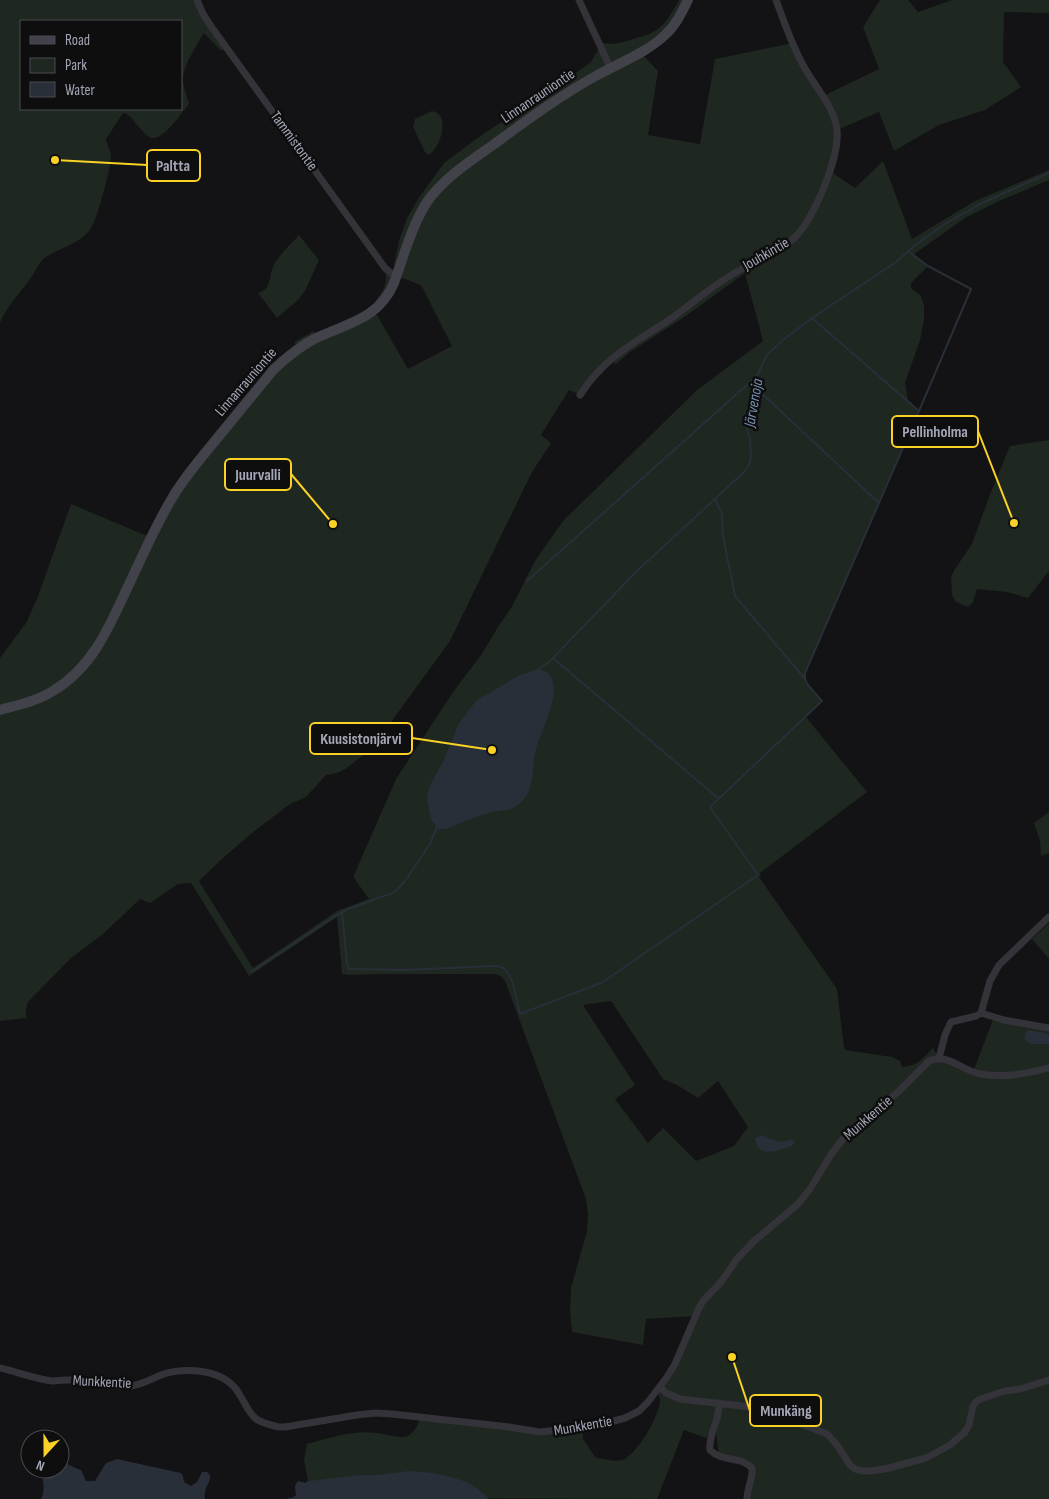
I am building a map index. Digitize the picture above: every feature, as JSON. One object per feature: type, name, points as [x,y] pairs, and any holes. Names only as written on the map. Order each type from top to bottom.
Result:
[{"type":"street","name":"Tammistontie","points":[[197,0],[203,14],[213,29],[385,268],[397,276]]},
{"type":"street","points":[[579,0],[610,67]]},
{"type":"street","name":"Linnanrauniontie","points":[[0,710],[40,698],[54,691],[86,664],[114,617],[170,502],[203,455],[280,364],[298,348],[357,322],[379,306],[390,292],[417,220],[439,188],[454,174],[558,98],[610,67],[641,53],[666,34],[681,14],[688,0]]},
{"type":"street","name":"Jouhkintie","points":[[580,395],[601,368],[627,346],[672,318],[717,283],[777,251],[794,239],[806,225],[816,206],[834,159],[837,145],[837,130],[829,106],[801,61],[776,0]]},
{"type":"street","points":[[1049,916],[999,965],[990,981],[981,1013],[952,1022],[944,1034],[939,1058],[974,1072],[990,1075],[1010,1076],[1049,1068]]},
{"type":"street","points":[[981,1013],[1004,1020],[1049,1028]]},
{"type":"street","name":"Munkkentie","points":[[0,1368],[52,1381],[72,1380],[119,1386],[131,1386],[175,1371],[195,1370],[223,1378],[231,1383],[250,1413],[263,1422],[278,1427],[375,1413],[401,1414],[551,1432],[599,1426],[625,1418],[644,1407],[660,1387],[675,1364],[703,1301],[721,1282],[741,1254],[798,1204],[846,1135],[897,1092],[929,1061],[939,1058]]},
{"type":"street","points":[[660,1387],[666,1393],[680,1399],[762,1410],[827,1434],[850,1465],[862,1471],[870,1471],[891,1468],[926,1458],[950,1445],[965,1432],[969,1425],[973,1406],[980,1399],[1049,1380]]},
{"type":"street","points":[[718,1403],[719,1414],[711,1438],[710,1450],[719,1456],[745,1463],[752,1468],[753,1472],[747,1493],[748,1499]]},
{"type":"green space","points":[[0,0],[197,0],[229,50],[220,50],[204,33],[184,71],[184,86],[189,104],[162,135],[152,138],[148,136],[129,116],[123,113],[106,139],[111,155],[110,163],[94,223],[82,238],[43,259],[0,323]]},
{"type":"green space","points":[[679,0],[688,0],[681,14],[641,53],[658,71],[648,135],[700,144],[715,59],[793,43],[823,96],[879,69],[863,27],[880,0],[908,0],[918,12],[952,0],[1049,0],[1049,13],[1004,12],[1003,62],[1021,87],[985,110],[939,125],[894,151],[879,112],[837,130],[830,171],[855,188],[883,161],[912,239],[975,201],[1049,170],[1049,180],[965,218],[913,255],[928,266],[911,283],[911,288],[921,296],[924,305],[924,320],[920,340],[905,383],[908,400],[919,411],[806,672],[808,684],[822,701],[806,717],[867,792],[760,873],[759,877],[837,989],[845,1050],[892,1057],[900,1061],[902,1067],[916,1063],[933,1048],[939,1058],[973,1072],[994,1017],[1049,1028],[1049,1035],[1046,1033],[1032,1044],[1049,1044],[1049,1499],[748,1499],[752,1468],[719,1456],[715,1425],[706,1438],[684,1430],[657,1499],[294,1498],[296,1495],[295,1486],[298,1481],[305,1483],[308,1481],[304,1460],[307,1444],[341,1435],[368,1432],[401,1437],[408,1436],[414,1430],[421,1417],[528,1431],[583,1428],[583,1439],[595,1457],[622,1460],[634,1451],[647,1434],[659,1406],[660,1399],[657,1391],[667,1377],[695,1316],[646,1319],[643,1345],[572,1332],[571,1288],[587,1231],[586,1199],[505,981],[501,976],[493,974],[342,974],[337,917],[249,976],[191,883],[178,884],[150,903],[140,899],[103,934],[71,958],[28,1002],[26,1018],[0,1021],[0,658],[26,623],[37,599],[71,504],[152,538],[177,491],[298,348],[294,342],[314,331],[315,338],[374,310],[408,369],[452,346],[421,285],[397,276],[379,306],[376,300],[385,285],[385,268],[392,274],[399,241],[407,218],[418,199],[444,163],[483,134],[591,62],[598,50],[599,42],[607,44],[618,43],[655,31],[665,22]],"holes":[[[745,273],[763,341],[697,390],[563,521],[535,561],[511,608],[481,655],[453,692],[396,779],[354,875],[354,878],[369,899],[337,911],[253,968],[199,881],[252,833],[290,804],[306,797],[326,775],[337,773],[347,768],[367,752],[386,729],[450,641],[532,472],[551,443],[541,435],[569,390],[580,395],[613,357],[615,365],[630,352],[683,318]],[[611,1001],[663,1079],[698,1098],[718,1081],[748,1127],[734,1146],[696,1161],[663,1128],[648,1143],[615,1099],[635,1085],[583,1005]]]},
{"type":"green space","points":[[432,111],[440,115],[442,133],[438,144],[429,155],[425,152],[413,127],[415,119]]},
{"type":"green space","points":[[299,235],[319,260],[306,289],[299,299],[277,318],[258,293],[266,288],[275,263]]},
{"type":"green space","points":[[1049,440],[1049,571],[1028,598],[1007,592],[977,589],[973,602],[968,607],[956,602],[952,595],[951,577],[972,544],[1010,446]]},
{"type":"green space","points":[[1049,812],[1049,853],[1041,856],[1040,841],[1034,823]]},
{"type":"green space","points":[[1049,923],[1049,959],[1032,939]]},
{"type":"water","points":[[538,669],[548,673],[553,681],[554,692],[548,717],[536,749],[532,782],[527,794],[519,804],[510,809],[490,812],[446,829],[439,829],[432,821],[427,801],[428,793],[459,723],[476,701],[518,676]]},
{"type":"water","points":[[1027,1030],[1046,1033],[1049,1035],[1049,1044],[1032,1044],[1025,1040]]},
{"type":"water","points":[[763,1135],[777,1141],[784,1142],[791,1139],[795,1142],[792,1146],[781,1150],[765,1151],[760,1149],[755,1138]]},
{"type":"water","points":[[117,1459],[181,1473],[184,1482],[191,1486],[197,1482],[202,1472],[207,1472],[210,1478],[205,1491],[205,1499],[41,1499],[44,1488],[43,1479],[70,1479],[70,1465],[81,1470],[86,1481],[95,1481],[106,1463]]},
{"type":"water","points":[[409,1471],[452,1477],[472,1485],[489,1499],[286,1499],[296,1495],[295,1486],[298,1481],[305,1483],[359,1475],[378,1475]]},
{"type":"waterway","name":"Järvenoja","points":[[538,669],[548,663],[637,571],[744,472],[750,463],[750,439],[747,429],[755,403],[757,376],[767,355],[812,318],[896,262],[918,243],[945,224],[984,202],[1049,173]]},
{"type":"waterway","points":[[805,679],[805,673],[971,289],[928,266],[908,251]]},
{"type":"waterway","points":[[812,318],[919,411]]},
{"type":"waterway","points":[[527,581],[757,376]]},
{"type":"waterway","points":[[757,389],[879,503]]},
{"type":"waterway","points":[[342,912],[349,969],[404,970],[499,966],[505,970],[512,981],[520,1014],[603,982],[758,875],[710,807],[822,701],[735,596],[723,536],[722,514],[715,499]]},
{"type":"waterway","points":[[553,658],[718,798]]},
{"type":"waterway","points":[[251,972],[335,916],[348,909],[395,892],[408,877],[430,844],[437,827]]},
{"type":"place","name":"Paltta","points":[[55,160]]},
{"type":"place","name":"Pellinholma","points":[[1014,523]]},
{"type":"place","name":"Juurvalli","points":[[333,524]]},
{"type":"place","name":"Kuusistonjärvi","points":[[492,750]]},
{"type":"place","name":"Munkäng","points":[[732,1357]]}]
